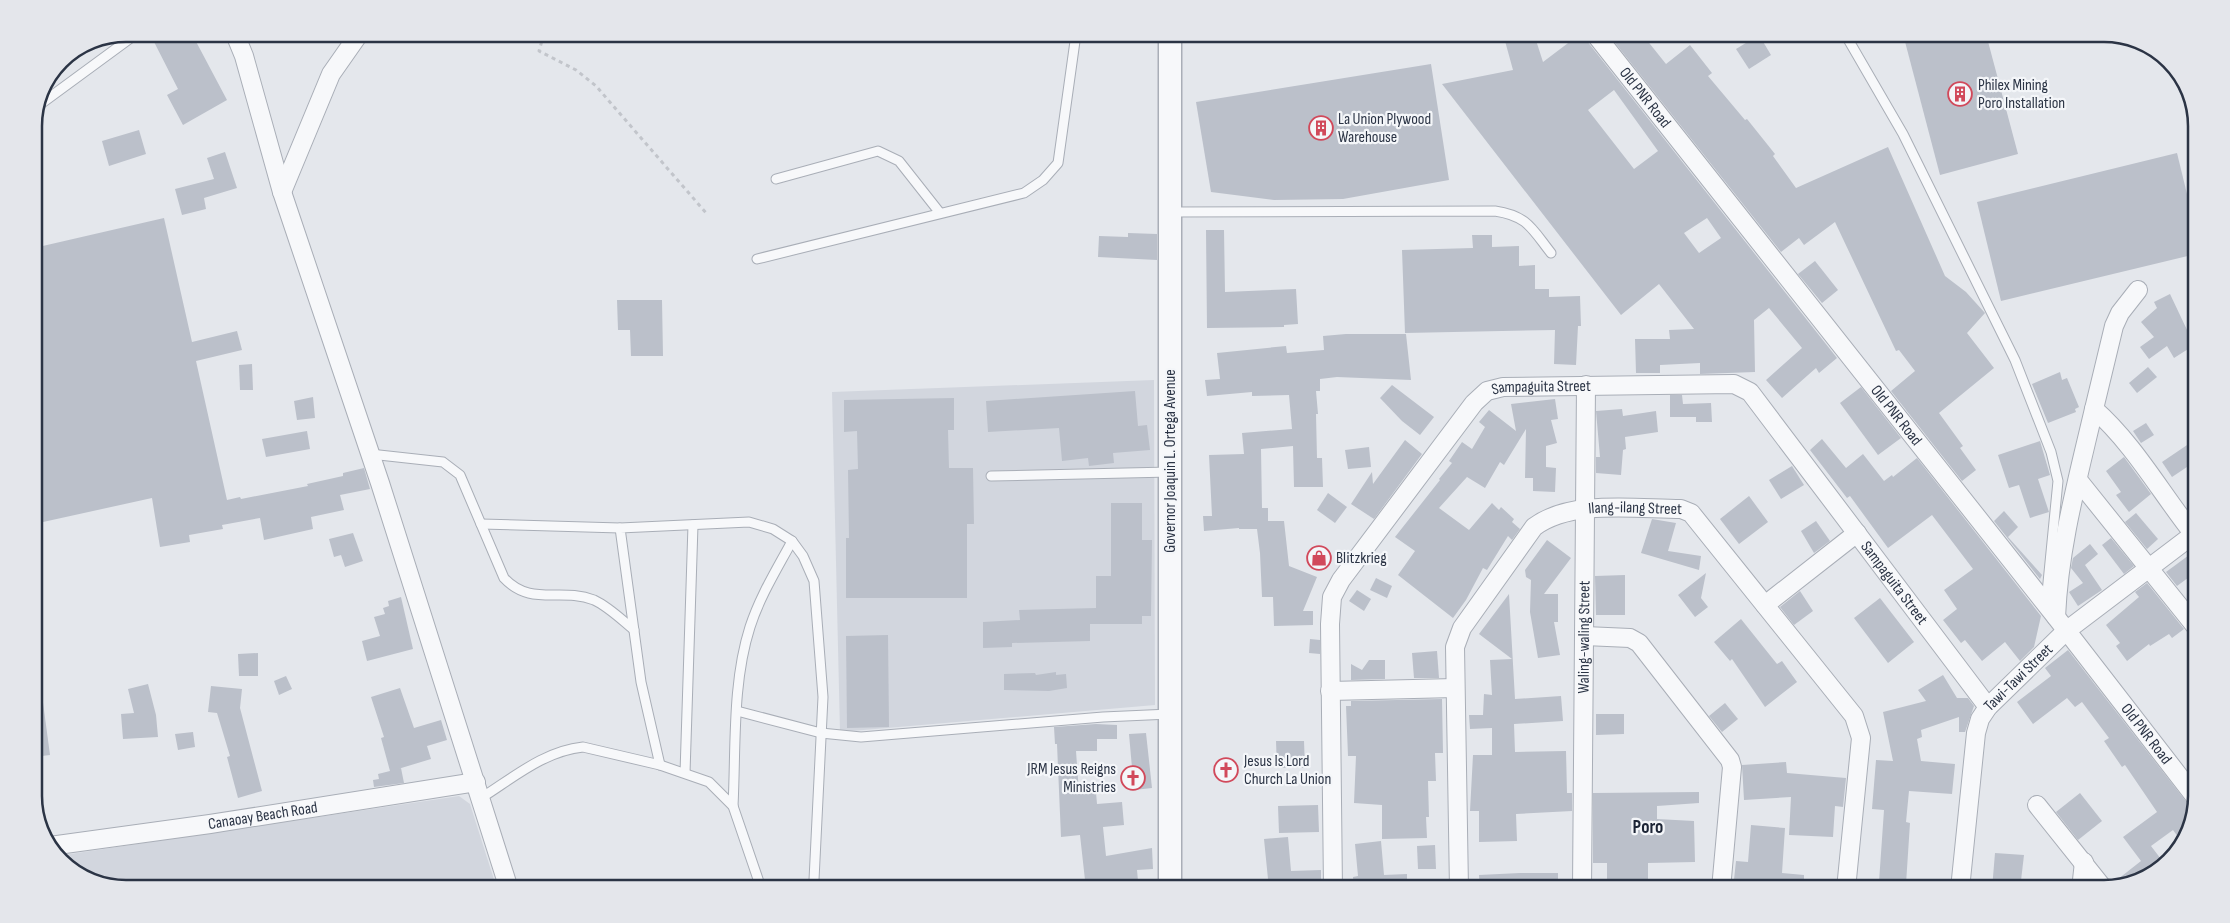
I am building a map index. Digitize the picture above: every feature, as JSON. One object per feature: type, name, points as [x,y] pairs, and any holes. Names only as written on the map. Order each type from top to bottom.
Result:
[{"type":"street","points":[[238,42],[244,56],[282,192],[370,454],[506,880]]},
{"type":"street","points":[[282,192],[331,74],[353,42]]},
{"type":"street","name":"Governor Joaquin L. Ortega Avenue","points":[[1170,42],[1170,880]]},
{"type":"street","name":"Old PNR Road","points":[[1601,42],[2188,788]]},
{"type":"street","points":[[2055,618],[2062,549],[2114,326],[2120,313],[2138,290]]},
{"type":"street","name":"Sampaguita Street","points":[[1333,880],[1330,691],[1332,597],[1340,580],[1474,403],[1487,391],[1503,388],[1586,385],[1734,384],[1743,386],[1750,392],[1988,707]]},
{"type":"street","name":"Waling-waling Street","points":[[1582,880],[1586,385]]},
{"type":"street","points":[[2094,409],[2106,420],[2156,481],[2188,525]]},
{"type":"street","points":[[2078,480],[2188,617]]},
{"type":"street","name":"Ilang-ilang Street","points":[[1459,880],[1455,688],[1457,639],[1534,527],[1554,516],[1584,509],[1681,509],[1690,513],[1854,716],[1861,738],[1847,880]]},
{"type":"street","points":[[1765,605],[1857,533]]},
{"type":"street","name":"Tawi-Tawi Street","points":[[1961,880],[1976,732],[1980,719],[1988,707],[2055,618],[2148,568],[2188,540]]},
{"type":"street","points":[[1585,636],[1630,638],[1639,643],[1730,760],[1732,767],[1722,880]]},
{"type":"street","points":[[1330,691],[1455,688]]},
{"type":"street","name":"Canaoay Beach Road","points":[[58,845],[478,790]]},
{"type":"street","points":[[2037,805],[2097,880]]},
{"type":"street","points":[[2082,880],[2084,862]]},
{"type":"lane","points":[[47,99],[125,42]]},
{"type":"lane","points":[[757,259],[1024,192],[1044,180],[1058,162],[1075,42]]},
{"type":"lane","points":[[1850,42],[1903,134],[2015,360],[2051,452],[2058,481],[2055,618]]},
{"type":"lane","points":[[776,179],[878,151],[899,161],[940,213]]},
{"type":"lane","points":[[1170,212],[1495,211],[1514,214],[1527,222],[1551,254]]},
{"type":"lane","points":[[370,454],[443,462],[453,468],[460,475],[504,578],[513,588],[524,593],[582,597],[594,601],[609,609],[634,630]]},
{"type":"lane","points":[[991,476],[1170,472]]},
{"type":"lane","points":[[481,524],[620,528],[749,522],[773,529],[792,541],[803,556],[814,581],[822,697],[814,880]]},
{"type":"lane","points":[[685,772],[692,525]]},
{"type":"lane","points":[[620,528],[641,682],[660,765]]},
{"type":"lane","points":[[758,880],[733,806],[737,711],[742,662],[750,628],[760,601],[792,541]]},
{"type":"lane","points":[[737,711],[821,734],[861,738],[1103,717],[1170,714]]},
{"type":"lane","points":[[478,790],[551,754],[583,747],[685,772],[709,782],[733,806]]},
{"type":"path","points":[[542,42],[539,51],[576,70],[596,86],[707,214]]},
{"type":"shaded area","points":[[1154,380],[1155,705],[840,732],[832,392]]},
{"type":"shaded area","points":[[459,796],[470,804],[494,880],[126,880],[110,879],[94,874],[75,863],[66,855]]},
{"type":"building","points":[[154,42],[196,42],[227,100],[183,125],[167,95],[178,89]]},
{"type":"building","points":[[1505,42],[1537,42],[1543,62],[1569,42],[1588,42],[1837,358],[1819,373],[1816,368],[1782,398],[1766,380],[1802,348],[1769,308],[1754,320],[1755,372],[1700,374],[1700,363],[1660,365],[1660,373],[1636,373],[1635,339],[1670,339],[1669,330],[1694,329],[1659,284],[1621,315],[1442,84],[1513,70]],"holes":[[[1614,90],[1658,151],[1634,169],[1588,110]],[[1707,218],[1721,238],[1699,253],[1684,233]]]},
{"type":"building","points":[[1614,42],[1648,42],[1666,64],[1690,45],[1712,73],[1708,76],[1745,120],[1747,119],[1775,154],[1773,156],[1796,188],[1888,147],[1945,276],[1966,292],[1985,313],[1967,333],[1994,368],[1939,413],[1963,446],[1960,448],[1976,470],[1962,481],[1891,391],[1915,371],[1899,350],[1896,351],[1835,222],[1804,245],[1799,238],[1781,252]]},
{"type":"building","points":[[1748,42],[1763,42],[1771,55],[1749,69],[1736,49]]},
{"type":"building","name":"Philex Mining Poro Installation","points":[[1905,42],[1988,42],[2018,154],[1940,175]]},
{"type":"building","name":"La Union Plywood Warehouse","points":[[1431,64],[1449,180],[1343,199],[1274,200],[1211,192],[1196,102]]},
{"type":"building","points":[[139,130],[146,154],[109,166],[102,141]]},
{"type":"building","points":[[225,152],[237,188],[204,198],[206,209],[182,215],[175,189],[214,179],[207,158]]},
{"type":"building","points":[[2177,153],[2187,194],[2187,256],[2001,301],[1977,202]]},
{"type":"building","points":[[164,218],[192,342],[237,331],[242,350],[196,361],[227,500],[308,486],[307,484],[343,476],[343,473],[364,468],[370,489],[340,495],[344,510],[311,517],[313,529],[264,540],[260,518],[222,525],[223,529],[189,535],[190,542],[160,547],[152,498],[43,522],[43,246]]},
{"type":"building","points":[[1206,230],[1224,230],[1225,292],[1296,289],[1298,324],[1284,325],[1284,327],[1207,328]]},
{"type":"building","points":[[1128,233],[1157,234],[1157,260],[1098,257],[1099,236],[1128,237]]},
{"type":"building","points":[[1472,235],[1492,235],[1492,247],[1519,246],[1519,266],[1535,265],[1535,289],[1549,289],[1549,297],[1580,296],[1581,326],[1578,326],[1576,365],[1554,364],[1555,330],[1405,333],[1402,250],[1473,248]]},
{"type":"building","points":[[1815,261],[1838,290],[1822,303],[1798,274]]},
{"type":"building","points":[[2170,294],[2187,331],[2187,350],[2174,358],[2167,346],[2149,359],[2140,347],[2154,337],[2141,322],[2157,308],[2154,302]]},
{"type":"building","points":[[617,300],[662,300],[663,356],[631,356],[630,330],[618,330]]},
{"type":"building","points":[[1406,334],[1411,380],[1337,377],[1320,379],[1320,391],[1316,391],[1318,414],[1316,414],[1317,458],[1322,458],[1323,487],[1294,487],[1293,446],[1261,449],[1262,508],[1268,508],[1268,521],[1284,521],[1289,566],[1317,577],[1303,611],[1313,611],[1313,625],[1274,626],[1273,597],[1262,597],[1257,529],[1239,528],[1204,531],[1203,516],[1212,516],[1209,455],[1244,454],[1242,433],[1292,429],[1289,395],[1252,396],[1252,392],[1207,396],[1205,380],[1220,379],[1217,353],[1286,346],[1287,353],[1324,350],[1323,336]]},
{"type":"building","points":[[252,364],[253,390],[240,390],[239,365]]},
{"type":"building","points":[[2148,367],[2157,377],[2137,393],[2129,383]]},
{"type":"building","points":[[2060,372],[2062,380],[2067,378],[2079,407],[2075,409],[2076,412],[2048,423],[2032,384]]},
{"type":"building","points":[[1392,385],[1434,417],[1420,435],[1402,421],[1380,398]]},
{"type":"building","points":[[1861,387],[1901,438],[1878,455],[1840,403]]},
{"type":"building","points":[[1135,391],[1138,426],[1147,425],[1150,450],[1113,453],[1114,463],[1089,466],[1088,458],[1062,461],[1059,428],[988,432],[986,401]]},
{"type":"building","points":[[1670,395],[1682,395],[1683,404],[1711,403],[1712,422],[1696,422],[1696,417],[1670,417]]},
{"type":"building","points":[[313,397],[315,418],[297,420],[294,401]]},
{"type":"building","points":[[954,398],[954,430],[948,430],[949,468],[973,468],[974,524],[967,524],[967,598],[846,598],[846,538],[849,538],[848,470],[858,469],[857,431],[844,432],[844,400]]},
{"type":"building","points":[[1555,399],[1558,419],[1551,420],[1557,443],[1546,446],[1546,467],[1556,468],[1555,492],[1533,491],[1533,478],[1525,478],[1526,429],[1504,465],[1500,462],[1485,488],[1467,477],[1439,508],[1469,530],[1492,503],[1499,510],[1501,507],[1514,519],[1512,522],[1520,529],[1512,540],[1508,536],[1487,570],[1483,568],[1466,600],[1453,618],[1398,575],[1415,551],[1395,537],[1452,463],[1449,461],[1462,442],[1472,449],[1485,427],[1479,422],[1489,410],[1516,431],[1511,404]]},
{"type":"building","points":[[1622,409],[1623,416],[1656,411],[1658,432],[1625,437],[1626,449],[1623,450],[1621,475],[1596,473],[1596,457],[1600,457],[1596,411]]},
{"type":"building","points":[[2146,423],[2154,435],[2141,443],[2133,431]]},
{"type":"building","points":[[307,431],[310,449],[266,457],[262,439]]},
{"type":"building","points":[[1822,439],[1846,468],[1863,454],[1884,481],[1892,475],[1893,477],[1917,458],[2041,616],[2034,647],[2020,661],[2005,642],[1982,661],[1965,640],[1961,643],[1943,620],[1957,609],[1944,590],[1973,569],[1932,515],[1888,548],[1850,496],[1847,498],[1810,450]]},
{"type":"building","points":[[1405,440],[1422,454],[1374,519],[1351,504],[1372,472],[1373,484]]},
{"type":"building","points":[[2040,441],[2050,475],[2038,479],[2049,512],[2030,518],[2019,485],[2009,488],[1998,455]]},
{"type":"building","points":[[2187,445],[2188,467],[2172,477],[2162,462]]},
{"type":"building","points":[[1369,447],[1371,467],[1348,469],[1345,450]]},
{"type":"building","points":[[2124,457],[2151,494],[2129,512],[2116,495],[2121,492],[2106,471]]},
{"type":"building","points":[[1792,466],[1804,485],[1781,499],[1769,480]]},
{"type":"building","points":[[1328,493],[1347,507],[1335,523],[1317,510]]},
{"type":"building","points":[[1749,496],[1768,522],[1739,544],[1720,519]]},
{"type":"building","points":[[1111,503],[1142,503],[1142,540],[1152,540],[1151,616],[1142,616],[1142,624],[1090,624],[1090,641],[1012,643],[1012,647],[983,648],[983,622],[1020,620],[1019,610],[1096,608],[1096,576],[1111,576]]},
{"type":"building","points":[[2004,511],[2018,527],[2008,537],[2042,575],[2040,579],[1994,521]]},
{"type":"building","points":[[2136,513],[2158,539],[2147,549],[2125,522]]},
{"type":"building","points":[[1652,519],[1676,523],[1668,551],[1701,556],[1699,570],[1641,553]]},
{"type":"building","points":[[1816,521],[1830,541],[1814,553],[1801,531]]},
{"type":"building","points":[[353,533],[363,561],[345,567],[341,555],[334,557],[329,539]]},
{"type":"building","points":[[2111,538],[2134,566],[2124,574],[2102,545]]},
{"type":"building","points":[[1547,540],[1571,558],[1544,594],[1558,594],[1558,622],[1554,622],[1560,655],[1538,658],[1530,612],[1531,580],[1526,577],[1525,570]]},
{"type":"building","points":[[2090,544],[2098,554],[2085,565],[2102,590],[2078,606],[2069,592],[2083,583],[2071,568],[2073,558]]},
{"type":"building","points":[[2188,556],[2188,578],[2177,586],[2166,572]]},
{"type":"building","points":[[1706,573],[1701,598],[1708,607],[1695,617],[1678,595]]},
{"type":"building","points":[[1625,575],[1625,615],[1596,615],[1595,576]]},
{"type":"building","points":[[1376,578],[1392,586],[1387,598],[1370,590]]},
{"type":"building","points":[[2147,583],[2184,629],[2172,638],[2169,634],[2150,646],[2149,644],[2127,661],[2116,646],[2120,643],[2106,625],[2139,597],[2135,592]]},
{"type":"building","points":[[1357,590],[1371,599],[1364,611],[1349,601]]},
{"type":"building","points":[[1800,591],[1813,611],[1794,625],[1780,607]]},
{"type":"building","points":[[1509,594],[1515,699],[1561,696],[1563,721],[1514,724],[1515,752],[1566,751],[1567,793],[1572,793],[1572,811],[1516,814],[1517,841],[1479,842],[1479,811],[1470,811],[1473,755],[1492,755],[1492,728],[1470,729],[1469,715],[1483,715],[1484,694],[1492,695],[1490,660],[1512,659],[1479,634]]},
{"type":"building","points":[[401,597],[413,649],[367,661],[362,641],[380,636],[374,617],[385,614],[383,608],[389,606],[388,601]]},
{"type":"building","points":[[1880,598],[1914,642],[1888,663],[1854,618]]},
{"type":"building","points":[[1741,619],[1777,664],[1782,661],[1797,682],[1765,707],[1732,659],[1730,661],[1714,642]]},
{"type":"building","points":[[888,635],[889,727],[847,728],[846,636]]},
{"type":"building","points":[[1310,639],[1320,640],[1320,654],[1309,653]]},
{"type":"building","points":[[2068,650],[2187,803],[2186,813],[2177,836],[2173,830],[2151,846],[2160,858],[2141,872],[2118,879],[2141,861],[2123,837],[2157,812],[2125,765],[2122,767],[2104,741],[2109,738],[2082,702],[2075,707],[2067,698],[2033,724],[2017,702],[2051,676],[2045,668]]},
{"type":"building","points":[[1437,651],[1439,678],[1414,678],[1412,653]]},
{"type":"building","points":[[258,653],[258,676],[239,676],[238,654]]},
{"type":"building","points":[[1369,660],[1385,660],[1385,679],[1351,680],[1351,664],[1362,670]]},
{"type":"building","points":[[1056,672],[1056,675],[1066,674],[1067,688],[1049,691],[1004,690],[1004,674],[1035,673],[1036,675]]},
{"type":"building","points":[[1943,675],[1957,698],[1968,698],[1974,706],[1965,732],[1959,732],[1959,717],[1921,730],[1922,737],[1917,739],[1921,761],[1955,764],[1952,794],[1909,791],[1906,822],[1910,823],[1906,880],[1879,880],[1884,810],[1872,809],[1876,760],[1893,761],[1883,712],[1926,701],[1918,690]]},
{"type":"building","points":[[286,676],[292,689],[279,695],[274,681]]},
{"type":"building","points":[[148,684],[156,715],[158,737],[123,739],[121,714],[134,713],[128,689]]},
{"type":"building","points":[[211,686],[242,689],[240,708],[262,791],[238,798],[227,757],[230,756],[217,713],[208,712]]},
{"type":"building","points":[[400,688],[414,728],[441,720],[447,740],[427,746],[431,759],[401,768],[404,783],[374,787],[373,780],[379,779],[378,774],[390,771],[381,738],[384,737],[371,697]]},
{"type":"building","points":[[1442,699],[1443,753],[1435,753],[1436,781],[1428,781],[1429,817],[1426,817],[1427,838],[1382,839],[1382,805],[1354,803],[1356,756],[1348,756],[1346,706],[1351,706],[1351,701]]},
{"type":"building","points":[[43,702],[50,755],[43,756]]},
{"type":"building","points":[[1725,703],[1738,719],[1722,732],[1709,716]]},
{"type":"building","points":[[1596,714],[1624,714],[1624,734],[1596,735]]},
{"type":"building","points":[[1096,724],[1117,725],[1117,739],[1097,739],[1097,751],[1076,751],[1079,793],[1096,792],[1097,804],[1122,802],[1124,825],[1103,827],[1106,856],[1152,848],[1153,869],[1137,870],[1138,880],[1085,880],[1080,835],[1061,837],[1057,744],[1055,744],[1054,727]]},
{"type":"building","points":[[193,732],[195,747],[178,750],[175,734]]},
{"type":"building","points":[[1146,733],[1152,788],[1134,790],[1129,734]]},
{"type":"building","points":[[1276,741],[1304,741],[1305,768],[1277,768]]},
{"type":"building","points":[[1786,762],[1787,773],[1846,778],[1843,807],[1835,806],[1833,837],[1789,835],[1791,797],[1744,800],[1742,765]]},
{"type":"building","points":[[1699,792],[1699,803],[1657,806],[1657,819],[1694,821],[1695,862],[1648,863],[1648,880],[1607,880],[1607,863],[1593,863],[1593,793]]},
{"type":"building","points":[[2080,793],[2102,821],[2078,840],[2056,812]]},
{"type":"building","points":[[1318,805],[1319,832],[1279,833],[1278,806]]},
{"type":"building","points":[[1751,825],[1785,828],[1782,873],[1804,875],[1804,880],[1734,880],[1736,861],[1748,862]]},
{"type":"building","points":[[1288,837],[1291,871],[1321,870],[1321,880],[1268,880],[1264,839]]},
{"type":"building","points":[[1381,841],[1384,875],[1407,874],[1407,880],[1353,880],[1353,877],[1358,876],[1355,844]]},
{"type":"building","points":[[1435,845],[1436,869],[1418,869],[1417,846]]},
{"type":"building","points":[[1995,853],[2024,855],[2021,880],[1993,880]]},
{"type":"building","points":[[1558,873],[1558,880],[1479,880],[1479,875]]},
{"type":"place","name":"Philex Mining Poro Installation","points":[[1960,94]]},
{"type":"place","name":"La Union Plywood Warehouse","points":[[1321,128]]},
{"type":"place","name":"Blitzkrieg","points":[[1319,558]]},
{"type":"place","name":"Jesus Is Lord Church La Union","points":[[1226,770]]},
{"type":"place","name":"JRM Jesus Reigns Ministries","points":[[1133,778]]},
{"type":"district","name":"Poro","points":[[1648,827]]}]
